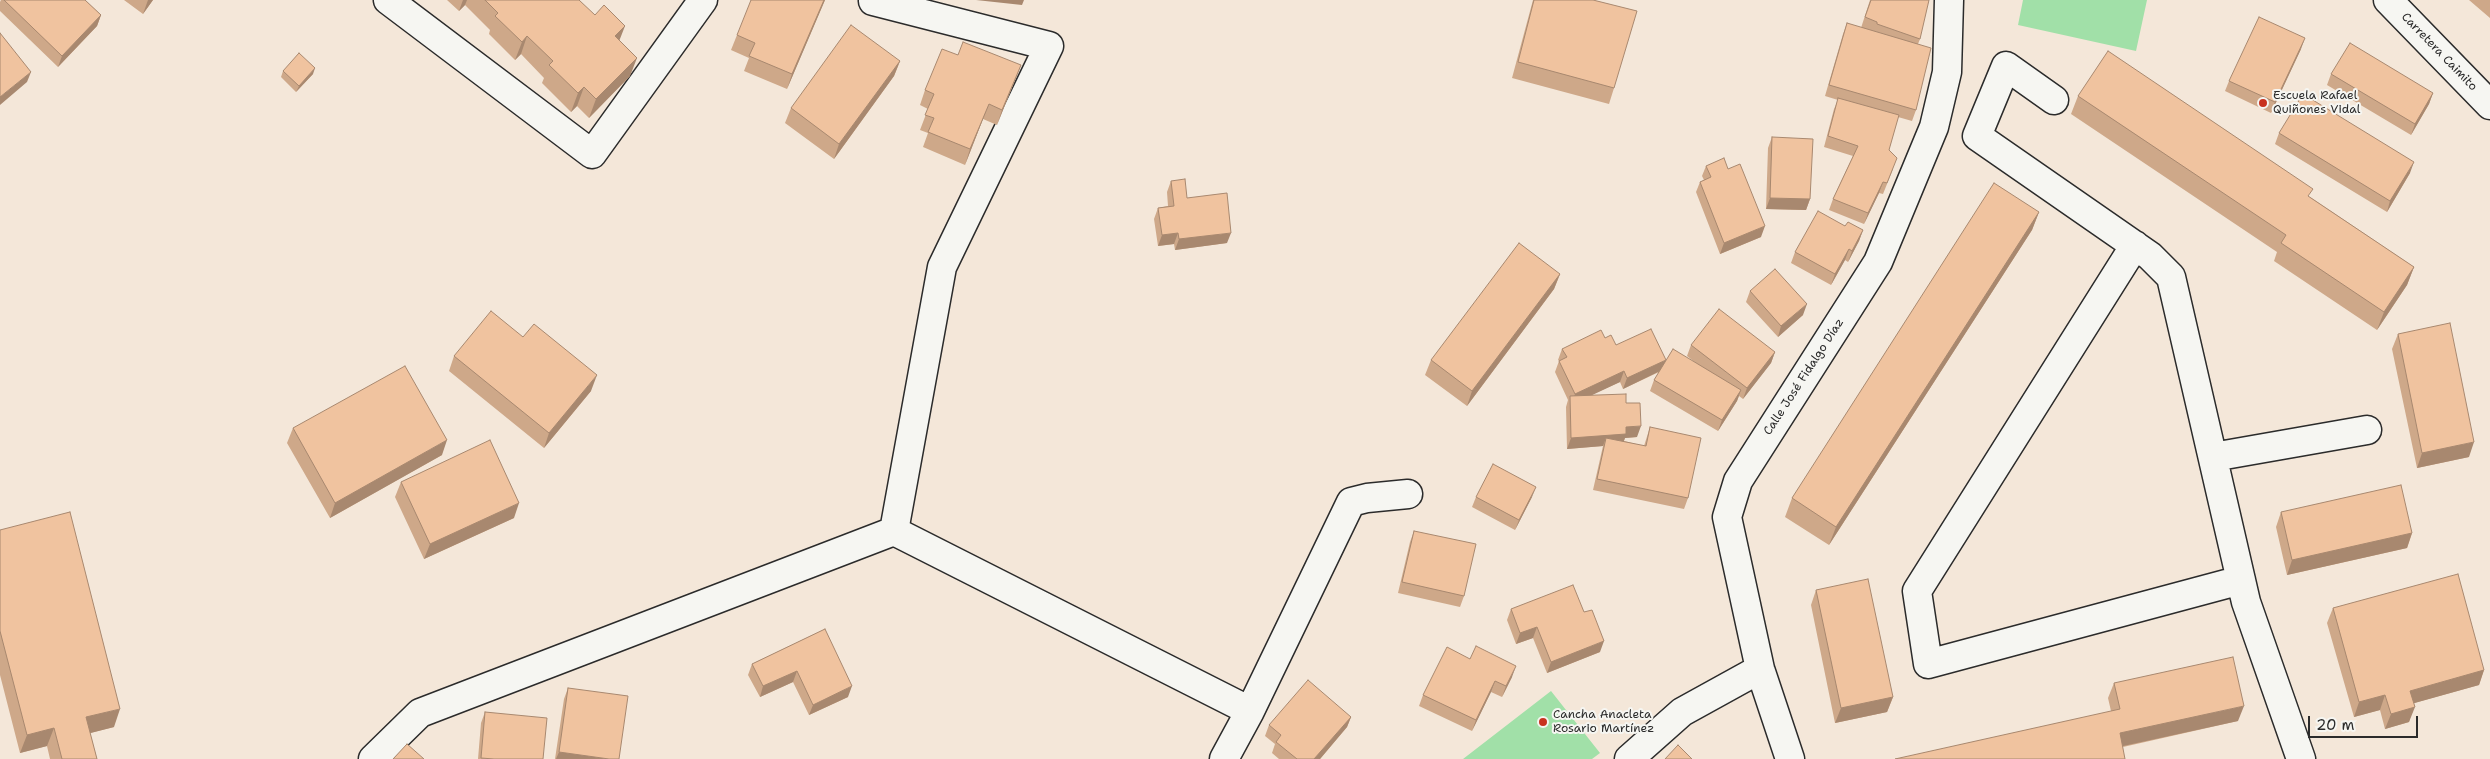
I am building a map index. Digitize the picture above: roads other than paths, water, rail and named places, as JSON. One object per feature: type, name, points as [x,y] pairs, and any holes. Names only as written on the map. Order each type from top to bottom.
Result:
[{"type":"street","points":[[388,0],[592,154],[703,0]]},
{"type":"street","name":"Calle José Fidalgo Díaz","points":[[1790,759],[1760,669],[1728,517],[1738,481],[1878,262],[1934,127],[1947,72],[1949,0]]},
{"type":"street","name":"Carretera Caimito","points":[[2388,0],[2490,105]]},
{"type":"street","points":[[873,1],[1050,46],[942,267],[894,531]]},
{"type":"street","points":[[2054,100],[2006,66],[1977,136],[2150,256],[2171,276],[2246,602],[2301,759]]},
{"type":"street","points":[[2134,246],[1917,591],[1928,664],[2241,580]]},
{"type":"street","points":[[2213,457],[2367,430]]},
{"type":"street","points":[[1224,759],[1250,711],[1351,502],[1367,498],[1408,494]]},
{"type":"street","points":[[373,759],[420,713],[894,531],[1250,711]]},
{"type":"street","points":[[1629,759],[1682,712],[1760,669]]},
{"type":"place","name":"Escuela Rafael Quiñones Vidal","points":[[2263,103]]},
{"type":"place","name":"Cancha Anacleta Rosario Martínez","points":[[1543,722]]}]
